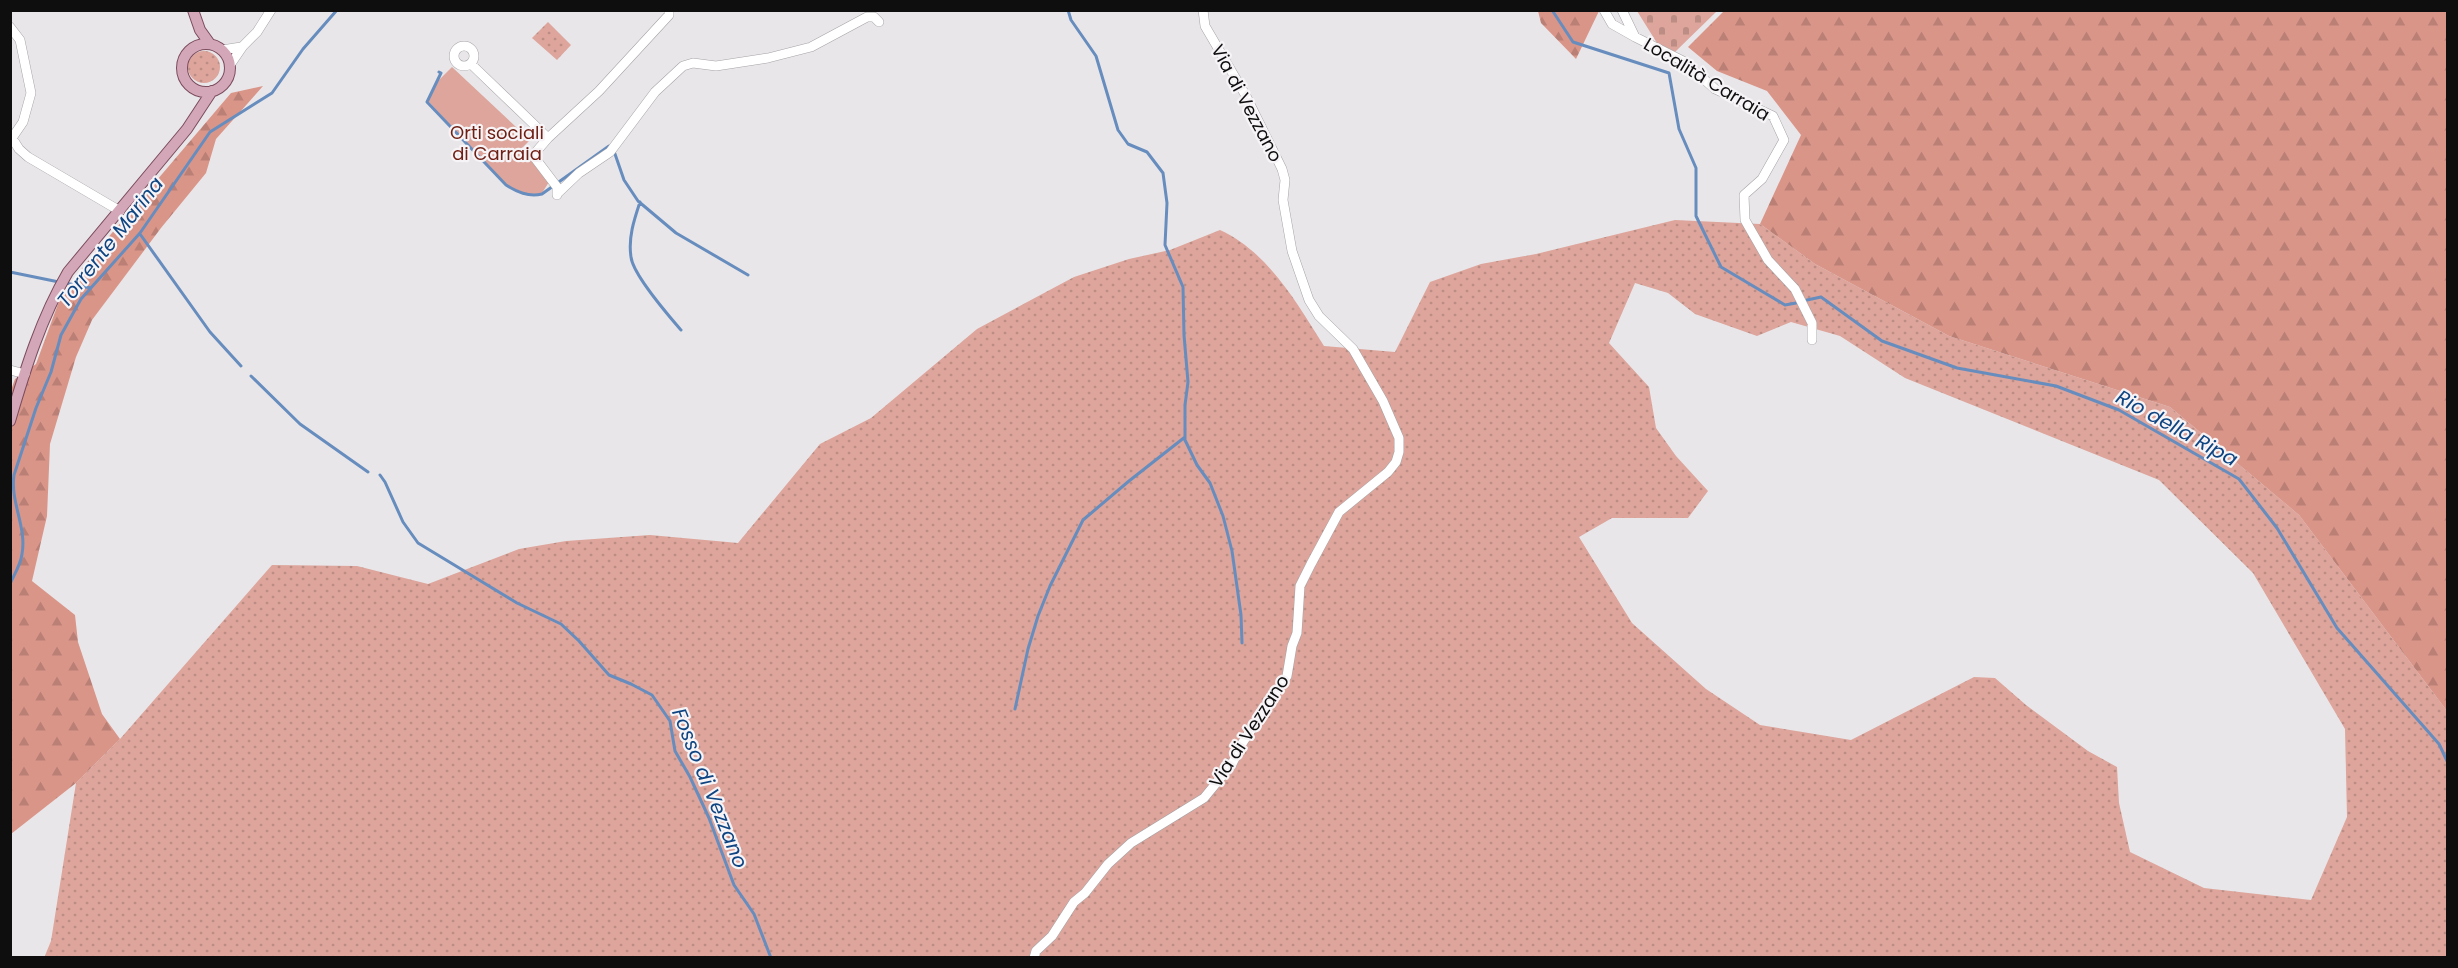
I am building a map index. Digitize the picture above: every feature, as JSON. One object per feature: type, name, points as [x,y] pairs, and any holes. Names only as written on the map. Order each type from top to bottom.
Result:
[{"type":"main road","points":[[193,10],[196,23],[193,47],[183,58],[182,72],[184,79],[194,89],[198,99],[198,111]]},
{"type":"main road","points":[[10,422],[53,298],[68,272],[187,129],[212,91],[225,83],[230,65],[222,50],[210,44],[196,23]]},
{"type":"main road","points":[[193,47],[210,44]]},
{"type":"main road","points":[[194,89],[203,92],[212,91]]},
{"type":"street","points":[[230,65],[243,46],[257,32],[271,10]]},
{"type":"street","points":[[669,10],[669,15],[599,91],[538,149],[535,158],[553,180],[557,195],[579,173],[610,152],[655,92],[683,66],[693,63],[716,66],[768,58],[810,47],[867,17],[874,17],[879,22]]},
{"type":"street","name":"Via di Vezzano","points":[[1034,957],[1036,951],[1052,936],[1074,902],[1085,893],[1108,864],[1131,843],[1204,798],[1232,764],[1243,742],[1287,676],[1292,646],[1297,633],[1300,586],[1311,564],[1339,512],[1388,472],[1400,452],[1399,438],[1383,401],[1359,360],[1338,332],[1319,316],[1310,300],[1292,251],[1282,200],[1284,180],[1282,169],[1246,96],[1205,26],[1203,10]]},
{"type":"street","name":"Località Carraia","points":[[1604,10],[1612,24],[1683,61],[1715,89],[1773,116],[1784,140],[1762,179],[1744,195],[1744,220],[1768,260],[1795,289],[1812,323],[1812,340]]},
{"type":"street","name":"Località Carraia","points":[[1622,10],[1635,37]]},
{"type":"street","points":[[10,27],[20,40],[31,93],[24,122],[12,138],[15,144],[28,157],[120,211]]},
{"type":"street","points":[[222,50],[243,46]]},
{"type":"street","points":[[471,64],[549,138]]},
{"type":"street","points":[[10,370],[25,374]]},
{"type":"green space","points":[[1725,10],[2447,11],[2447,711],[2299,515],[2170,407],[1949,336],[1815,264],[1760,224],[1801,135],[1767,91],[1717,71],[1688,47]]},
{"type":"green space","points":[[1538,11],[1599,11],[1576,59],[1541,23]]},
{"type":"green space","points":[[1637,11],[1717,11],[1675,52],[1657,43]]},
{"type":"green space","points":[[548,22],[571,45],[557,60],[532,38]]},
{"type":"green space","points":[[204,51],[215,56],[220,67],[215,78],[204,83],[193,78],[188,67],[193,56]]},
{"type":"green space","name":"Orti sociali di Carraia","points":[[452,67],[530,140],[521,149],[543,172],[549,182],[542,193],[522,194],[505,185],[428,101],[435,84]]},
{"type":"green space","points":[[263,86],[216,139],[206,173],[161,228],[92,320],[76,357],[50,444],[47,516],[32,581],[75,615],[78,642],[102,714],[120,739],[76,783],[11,834],[11,390],[15,379],[36,364],[58,304],[83,267],[231,93]]},
{"type":"green space","points":[[1675,220],[1760,224],[1815,264],[1949,336],[2170,407],[2299,515],[2447,711],[2447,957],[44,958],[51,941],[76,783],[120,739],[272,565],[357,566],[428,584],[519,549],[566,541],[650,535],[738,543],[820,444],[871,418],[977,329],[1074,277],[1129,259],[1170,250],[1220,230],[1253,251],[1267,265],[1292,296],[1324,346],[1395,352],[1430,282],[1481,264],[1536,254]],"holes":[[[1635,283],[1668,293],[1695,314],[1757,336],[1791,322],[1840,336],[1905,378],[2159,480],[2253,573],[2345,729],[2347,817],[2311,900],[2204,888],[2130,852],[2119,803],[2117,767],[2088,751],[2026,705],[1995,678],[1974,677],[1851,740],[1760,725],[1706,689],[1632,623],[1579,537],[1612,518],[1688,518],[1708,491],[1676,456],[1656,428],[1649,387],[1609,343]]]},
{"type":"waterway","name":"Torrente Marina","points":[[10,584],[20,562],[23,544],[14,495],[14,475],[36,408],[51,372],[61,335],[81,299],[140,233],[210,132],[272,93],[303,49],[337,10]]},
{"type":"waterway","points":[[1068,10],[1071,20],[1096,56],[1118,130],[1128,144],[1147,152],[1163,173],[1167,203],[1165,245],[1183,287],[1188,382],[1185,405],[1185,440],[1197,465],[1210,483],[1223,516],[1232,551],[1241,615],[1242,643]]},
{"type":"waterway","name":"Rio della Ripa","points":[[1552,10],[1573,42],[1669,73],[1679,129],[1696,168],[1696,216],[1721,267],[1785,305],[1796,303]]},
{"type":"waterway","points":[[439,72],[441,73],[427,102],[506,185],[523,193],[542,194],[609,146],[615,154],[624,180],[638,201],[676,233],[748,275]]},
{"type":"waterway","points":[[640,202],[631,236],[630,250],[633,265],[652,295],[681,330]]},
{"type":"waterway","name":"Fosso di Vezzano","points":[[140,234],[210,332],[241,366]]},
{"type":"waterway","points":[[10,272],[59,282]]},
{"type":"waterway","points":[[65,283],[91,288]]},
{"type":"waterway","name":"Rio della Ripa","points":[[1807,300],[1821,297],[1882,341],[1957,368],[2056,386],[2119,410],[2239,479],[2277,528],[2337,628],[2439,744],[2448,763]]},
{"type":"waterway","name":"Fosso di Vezzano","points":[[251,376],[300,424],[368,472]]},
{"type":"waterway","points":[[1015,709],[1038,616],[1050,586],[1083,520],[1185,437]]},
{"type":"waterway","name":"Fosso di Vezzano","points":[[380,475],[403,522],[418,543],[517,603],[561,624],[609,675],[652,695],[670,721],[675,751],[709,818],[734,885],[754,914],[771,958]]}]
